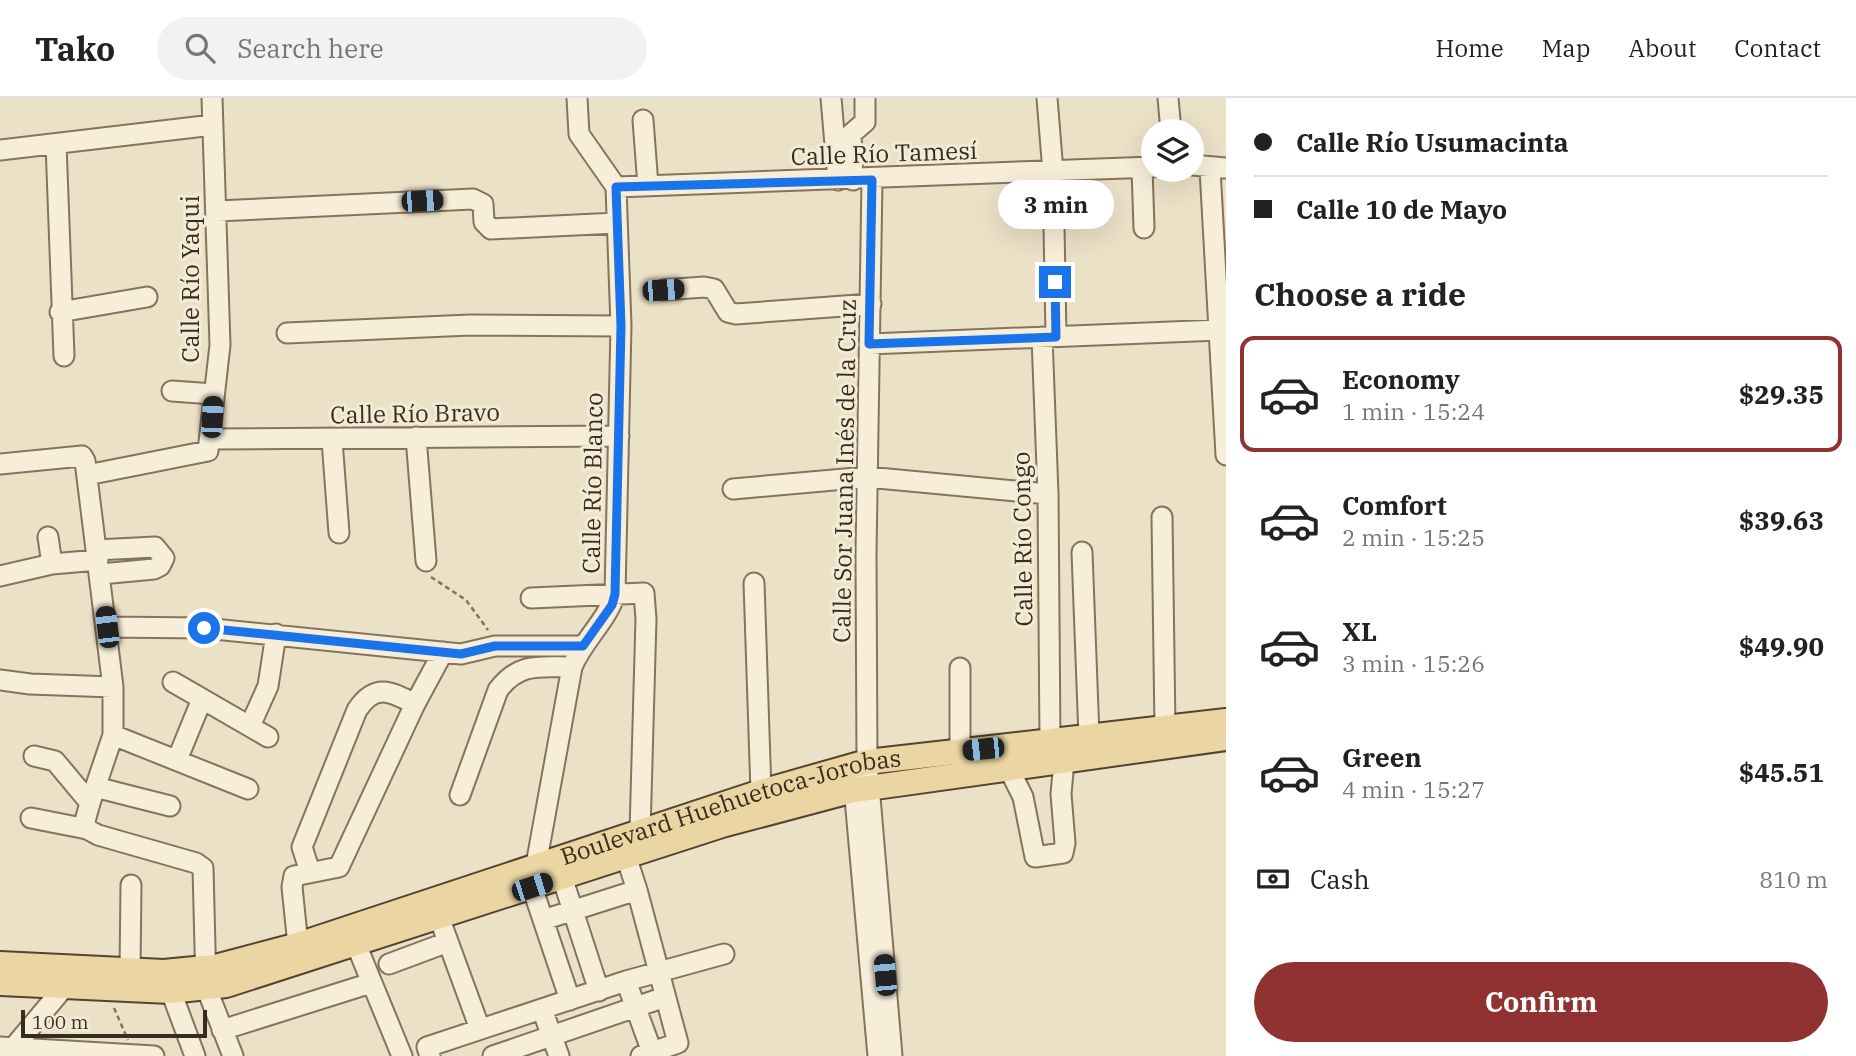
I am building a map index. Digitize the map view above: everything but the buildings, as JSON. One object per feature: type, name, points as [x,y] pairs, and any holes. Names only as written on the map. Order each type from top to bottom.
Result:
[{"type":"main road","name":"Boulevard Huehuetoca-Jorobas","points":[[206,978],[226,985],[439,917],[640,832],[761,792],[861,777],[1009,769],[1089,737],[1226,721]]},
{"type":"main road","name":"Boulevard Huehuetoca-Jorobas","points":[[0,983],[106,988],[206,978],[298,945],[534,876],[562,877],[861,777],[960,751],[1057,751],[1226,738]]},
{"type":"main road","name":"Boulevard Huehuetoca-Jorobas","points":[[0,964],[130,970],[167,981]]},
{"type":"street","name":"Calle Río Yaqui","points":[[211,439],[213,394],[220,345],[212,98]]},
{"type":"street","points":[[577,98],[579,134],[616,187]]},
{"type":"street","points":[[831,98],[854,180]]},
{"type":"street","points":[[854,180],[851,134],[865,122],[865,98]]},
{"type":"street","name":"Calle Río Congo","points":[[1009,769],[1023,797],[1035,857],[1063,853],[1065,843],[1057,751],[1048,494],[1053,172],[1048,98]]},
{"type":"street","points":[[1168,98],[1170,119]]},
{"type":"street","points":[[643,120],[648,186]]},
{"type":"street","points":[[0,150],[213,125]]},
{"type":"street","points":[[56,144],[60,312],[64,356]]},
{"type":"street","name":"Calle Río Tamesí","points":[[616,187],[1141,167]]},
{"type":"street","points":[[1209,168],[1226,455]]},
{"type":"street","name":"Calle Sor Juana Inés de la Cruz","points":[[854,180],[870,304],[861,777]]},
{"type":"street","points":[[1144,228],[1146,182]]},
{"type":"street","name":"Calle Río Blanco","points":[[534,876],[572,667],[583,646],[612,605],[615,594],[621,326],[616,187]]},
{"type":"street","points":[[217,211],[473,199],[483,204],[484,222],[491,229],[617,223]]},
{"type":"street","points":[[663,290],[704,287],[714,289],[728,312],[736,314],[870,304]]},
{"type":"street","points":[[60,312],[147,297]]},
{"type":"street","points":[[287,333],[470,325],[621,326]]},
{"type":"street","points":[[869,344],[1220,330]]},
{"type":"street","points":[[172,391],[213,394]]},
{"type":"street","name":"Calle Río Bravo","points":[[211,439],[619,436]]},
{"type":"street","points":[[416,437],[426,561]]},
{"type":"street","points":[[87,475],[208,451],[211,439]]},
{"type":"street","points":[[332,440],[339,533]]},
{"type":"street","points":[[0,464],[82,456],[87,475],[85,480],[113,687],[113,735],[85,821],[88,829]]},
{"type":"street","points":[[733,489],[867,477],[1048,494]]},
{"type":"street","points":[[1162,517],[1165,728]]},
{"type":"street","points":[[48,537],[52,564]]},
{"type":"street","points":[[1082,552],[1089,737]]},
{"type":"street","points":[[0,576],[52,564],[98,561]]},
{"type":"street","points":[[754,583],[761,792]]},
{"type":"street","points":[[531,598],[644,593],[646,600],[640,832]]},
{"type":"street","points":[[107,627],[204,628],[461,654],[495,646],[583,646]]},
{"type":"street","points":[[250,726],[268,686],[276,634]]},
{"type":"street","points":[[298,945],[292,887],[294,876],[340,867],[415,704],[443,652]]},
{"type":"street","points":[[460,795],[498,690],[509,675],[530,667],[572,667]]},
{"type":"street","points":[[960,668],[960,751]]},
{"type":"street","points":[[0,680],[30,684],[113,687]]},
{"type":"street","points":[[173,682],[268,737]]},
{"type":"street","points":[[310,872],[302,846],[357,710],[366,697],[374,693],[391,692],[415,704]]},
{"type":"street","points":[[177,760],[202,699]]},
{"type":"street","points":[[113,735],[248,789]]},
{"type":"street","points":[[34,756],[55,761],[92,795],[170,806]]},
{"type":"street","points":[[861,777],[878,1056]]},
{"type":"street","points":[[861,777],[892,1056]]},
{"type":"street","points":[[31,818],[88,829],[97,835],[196,863],[203,868],[206,978],[233,1056]]},
{"type":"street","points":[[626,856],[678,1043],[647,1054],[626,981]]},
{"type":"street","points":[[534,876],[543,920],[570,1000]]},
{"type":"street","points":[[562,877],[599,991]]},
{"type":"street","points":[[130,970],[131,885]]},
{"type":"street","points":[[543,920],[637,890]]},
{"type":"street","points":[[439,917],[480,1029]]},
{"type":"street","points":[[388,964],[448,942]]},
{"type":"street","points":[[356,944],[402,1056]]},
{"type":"street","points":[[430,1056],[427,1047],[626,981],[724,954]]},
{"type":"street","points":[[167,981],[195,1056]]},
{"type":"street","points":[[222,1030],[371,983]]},
{"type":"street","points":[[11,1050],[65,986]]},
{"type":"street","points":[[493,1056],[665,996]]},
{"type":"street","points":[[542,1009],[559,1056]]},
{"type":"street","points":[[511,1019],[521,1046]]},
{"type":"street","points":[[11,1050],[134,1053],[154,1056]]},
{"type":"path","points":[[426,561],[432,579],[466,600],[485,622],[495,646]]},
{"type":"path","points":[[106,988],[134,1053]]},
{"type":"route","points":[[204,628],[366,642],[461,654],[495,646],[583,646],[612,605],[615,594],[621,326],[616,187],[872,180],[869,344],[1056,337],[1055,282]]}]
